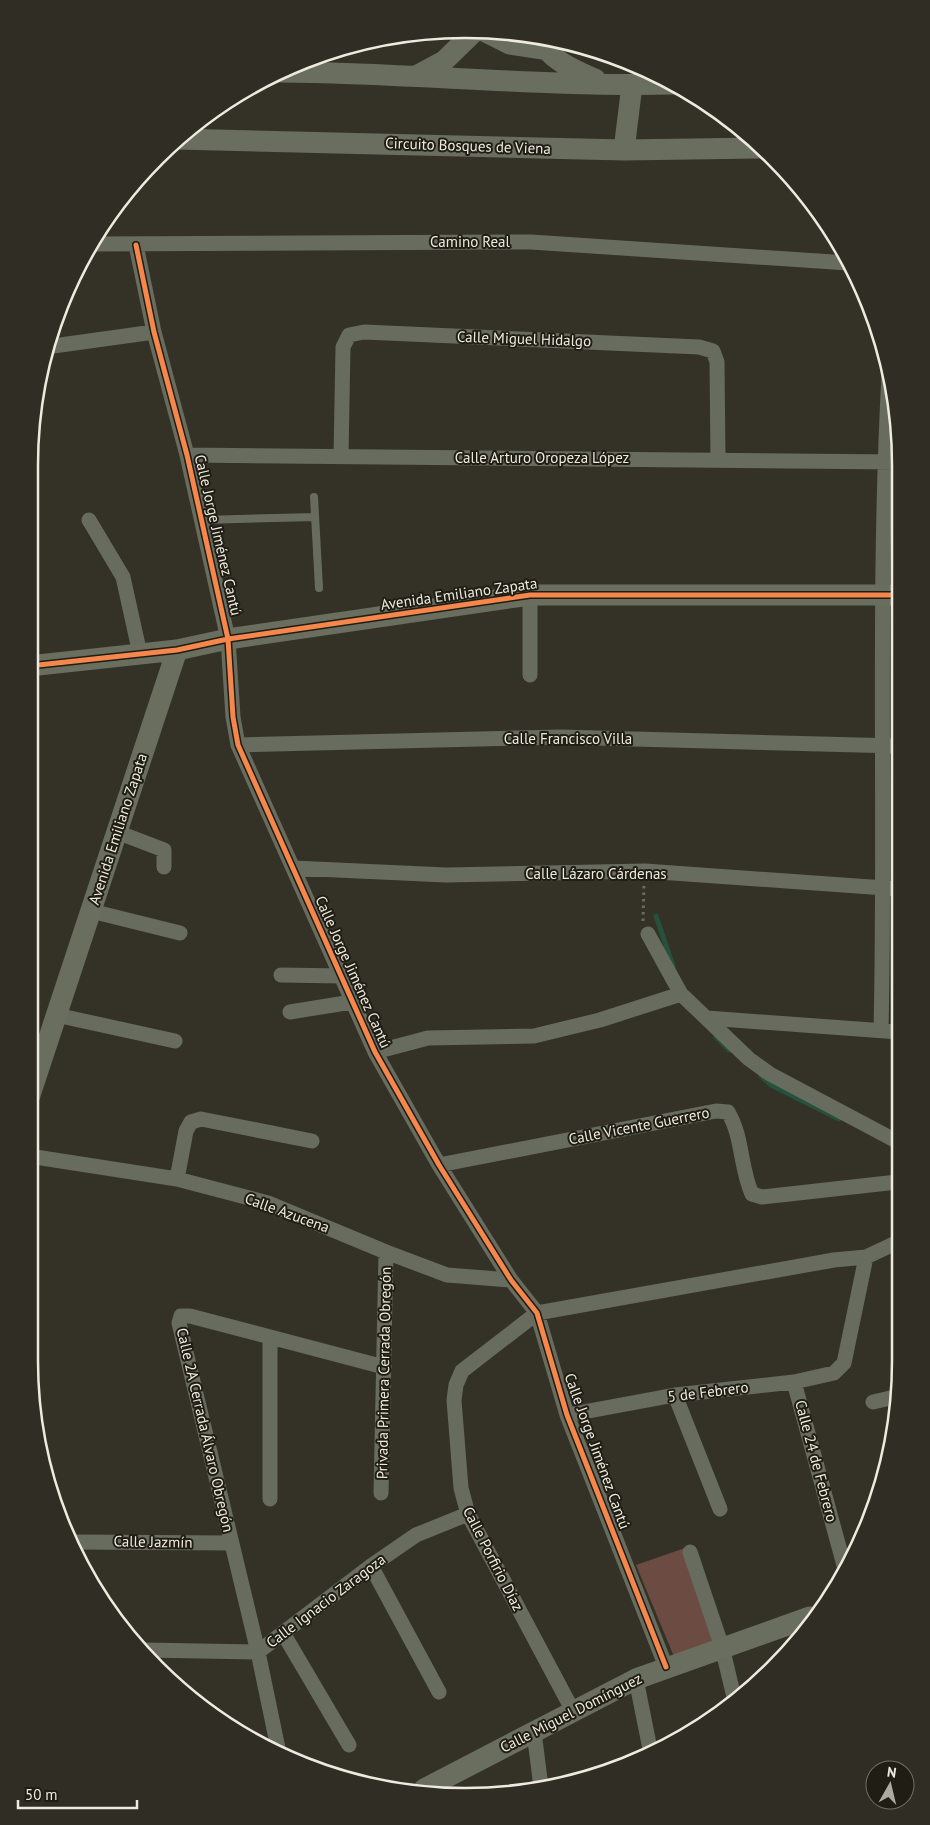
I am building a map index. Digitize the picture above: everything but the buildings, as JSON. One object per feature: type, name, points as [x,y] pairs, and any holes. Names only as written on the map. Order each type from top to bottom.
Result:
[{"type":"street","points":[[418,75],[444,61],[468,38]]},
{"type":"street","points":[[499,39],[510,44],[533,43]]},
{"type":"street","points":[[542,45],[572,69],[609,85]]},
{"type":"street","points":[[296,72],[418,75],[609,85],[659,84]]},
{"type":"street","points":[[624,150],[632,85]]},
{"type":"street","name":"Circuito Bosques de Viena","points":[[189,139],[624,150],[751,148]]},
{"type":"street","name":"Camino Real","points":[[99,244],[531,242],[841,263]]},
{"type":"street","name":"Calle Jorge Jiménez Cantú","points":[[136,245],[154,332],[187,455],[228,639],[232,717],[238,746],[374,1052],[440,1166],[511,1280],[537,1313],[567,1415],[666,1667]]},
{"type":"street","points":[[55,346],[154,332]]},
{"type":"street","name":"Calle Miguel Hidalgo","points":[[341,457],[344,347],[349,336],[364,332],[699,346],[713,351],[717,362],[718,458]]},
{"type":"street","points":[[881,1030],[892,889],[882,746],[890,594],[890,418]]},
{"type":"street","name":"Calle Arturo Oropeza López","points":[[187,455],[718,458],[891,462]]},
{"type":"street","points":[[89,520],[123,577],[140,654]]},
{"type":"street","name":"Avenida Emiliano Zapata","points":[[38,1060],[56,1015],[177,650],[228,639],[530,595],[890,594]]},
{"type":"street","points":[[530,595],[530,676]]},
{"type":"street","points":[[38,665],[177,650]]},
{"type":"street","name":"Calle Francisco Villa","points":[[238,746],[560,737],[892,746]]},
{"type":"street","points":[[117,832],[164,850],[164,867]]},
{"type":"street","name":"Calle Lázaro Cárdenas","points":[[293,868],[446,876],[645,871],[892,889]]},
{"type":"street","points":[[91,911],[180,933]]},
{"type":"street","points":[[648,934],[679,995],[707,1018],[748,1059],[770,1074],[892,1139]]},
{"type":"street","points":[[281,975],[341,976]]},
{"type":"street","points":[[374,1052],[428,1038],[534,1036],[600,1020],[679,995]]},
{"type":"street","points":[[290,1012],[352,1002]]},
{"type":"street","points":[[56,1015],[175,1041]]},
{"type":"street","points":[[707,1018],[892,1031]]},
{"type":"street","name":"Calle Vicente Guerrero","points":[[440,1166],[716,1111],[728,1112],[735,1124],[747,1184],[752,1194],[762,1197],[892,1183]]},
{"type":"street","points":[[177,1179],[186,1131],[191,1122],[201,1119],[312,1141]]},
{"type":"street","name":"Calle Azucena","points":[[38,1157],[177,1179],[268,1203],[447,1275],[511,1280]]},
{"type":"street","points":[[537,1313],[824,1262],[866,1257],[892,1245]]},
{"type":"street","name":"Privada Primera Cerrada Obregón","points":[[381,1493],[386,1252]]},
{"type":"street","name":"5 de Febrero","points":[[567,1415],[675,1395],[794,1382],[834,1373],[844,1363],[866,1257]]},
{"type":"street","name":"Calle Porfirio Díaz","points":[[537,1313],[462,1371],[456,1385],[454,1400],[461,1488],[468,1514],[573,1711]]},
{"type":"street","name":"Calle 2A Cerrada Álvaro Obregón","points":[[231,1543],[179,1323],[181,1316],[190,1316],[384,1367]]},
{"type":"street","points":[[270,1338],[270,1499]]},
{"type":"street","name":"Calle 24 de Febrero","points":[[794,1382],[842,1560]]},
{"type":"street","points":[[675,1395],[720,1509]]},
{"type":"street","points":[[873,1402],[891,1398]]},
{"type":"street","name":"Calle Ignacio Zaragoza","points":[[152,1650],[258,1652],[371,1566],[416,1535],[468,1514]]},
{"type":"street","name":"Calle Jazmín","points":[[79,1542],[231,1543]]},
{"type":"street","points":[[231,1543],[258,1652],[277,1743]]},
{"type":"street","points":[[690,1552],[722,1647],[733,1693]]},
{"type":"street","points":[[371,1566],[440,1692]]},
{"type":"street","name":"Calle Miguel Domínguez","points":[[429,1786],[636,1678],[805,1619]]},
{"type":"street","points":[[283,1633],[349,1745]]},
{"type":"street","points":[[636,1678],[649,1745]]},
{"type":"street","points":[[534,1732],[540,1780]]},
{"type":"lane","points":[[314,497],[319,588]]},
{"type":"lane","points":[[202,520],[315,518]]},
{"type":"path","points":[[645,871],[643,914],[648,934]]},
{"type":"shaded area","points":[[685,1548],[713,1643],[675,1659],[636,1565]]},
{"type":"waterway","points":[[656,916],[673,966]]},
{"type":"waterway","points":[[716,1037],[729,1050]]},
{"type":"waterway","points":[[761,1076],[771,1085],[839,1119]]},
{"type":"cycle path","points":[[136,245],[154,332],[187,455],[228,639],[233,717],[238,745],[375,1052],[439,1165],[511,1280],[537,1313],[567,1415],[666,1667]]},
{"type":"cycle path","points":[[38,665],[177,650],[228,639],[530,595],[892,595]]}]
